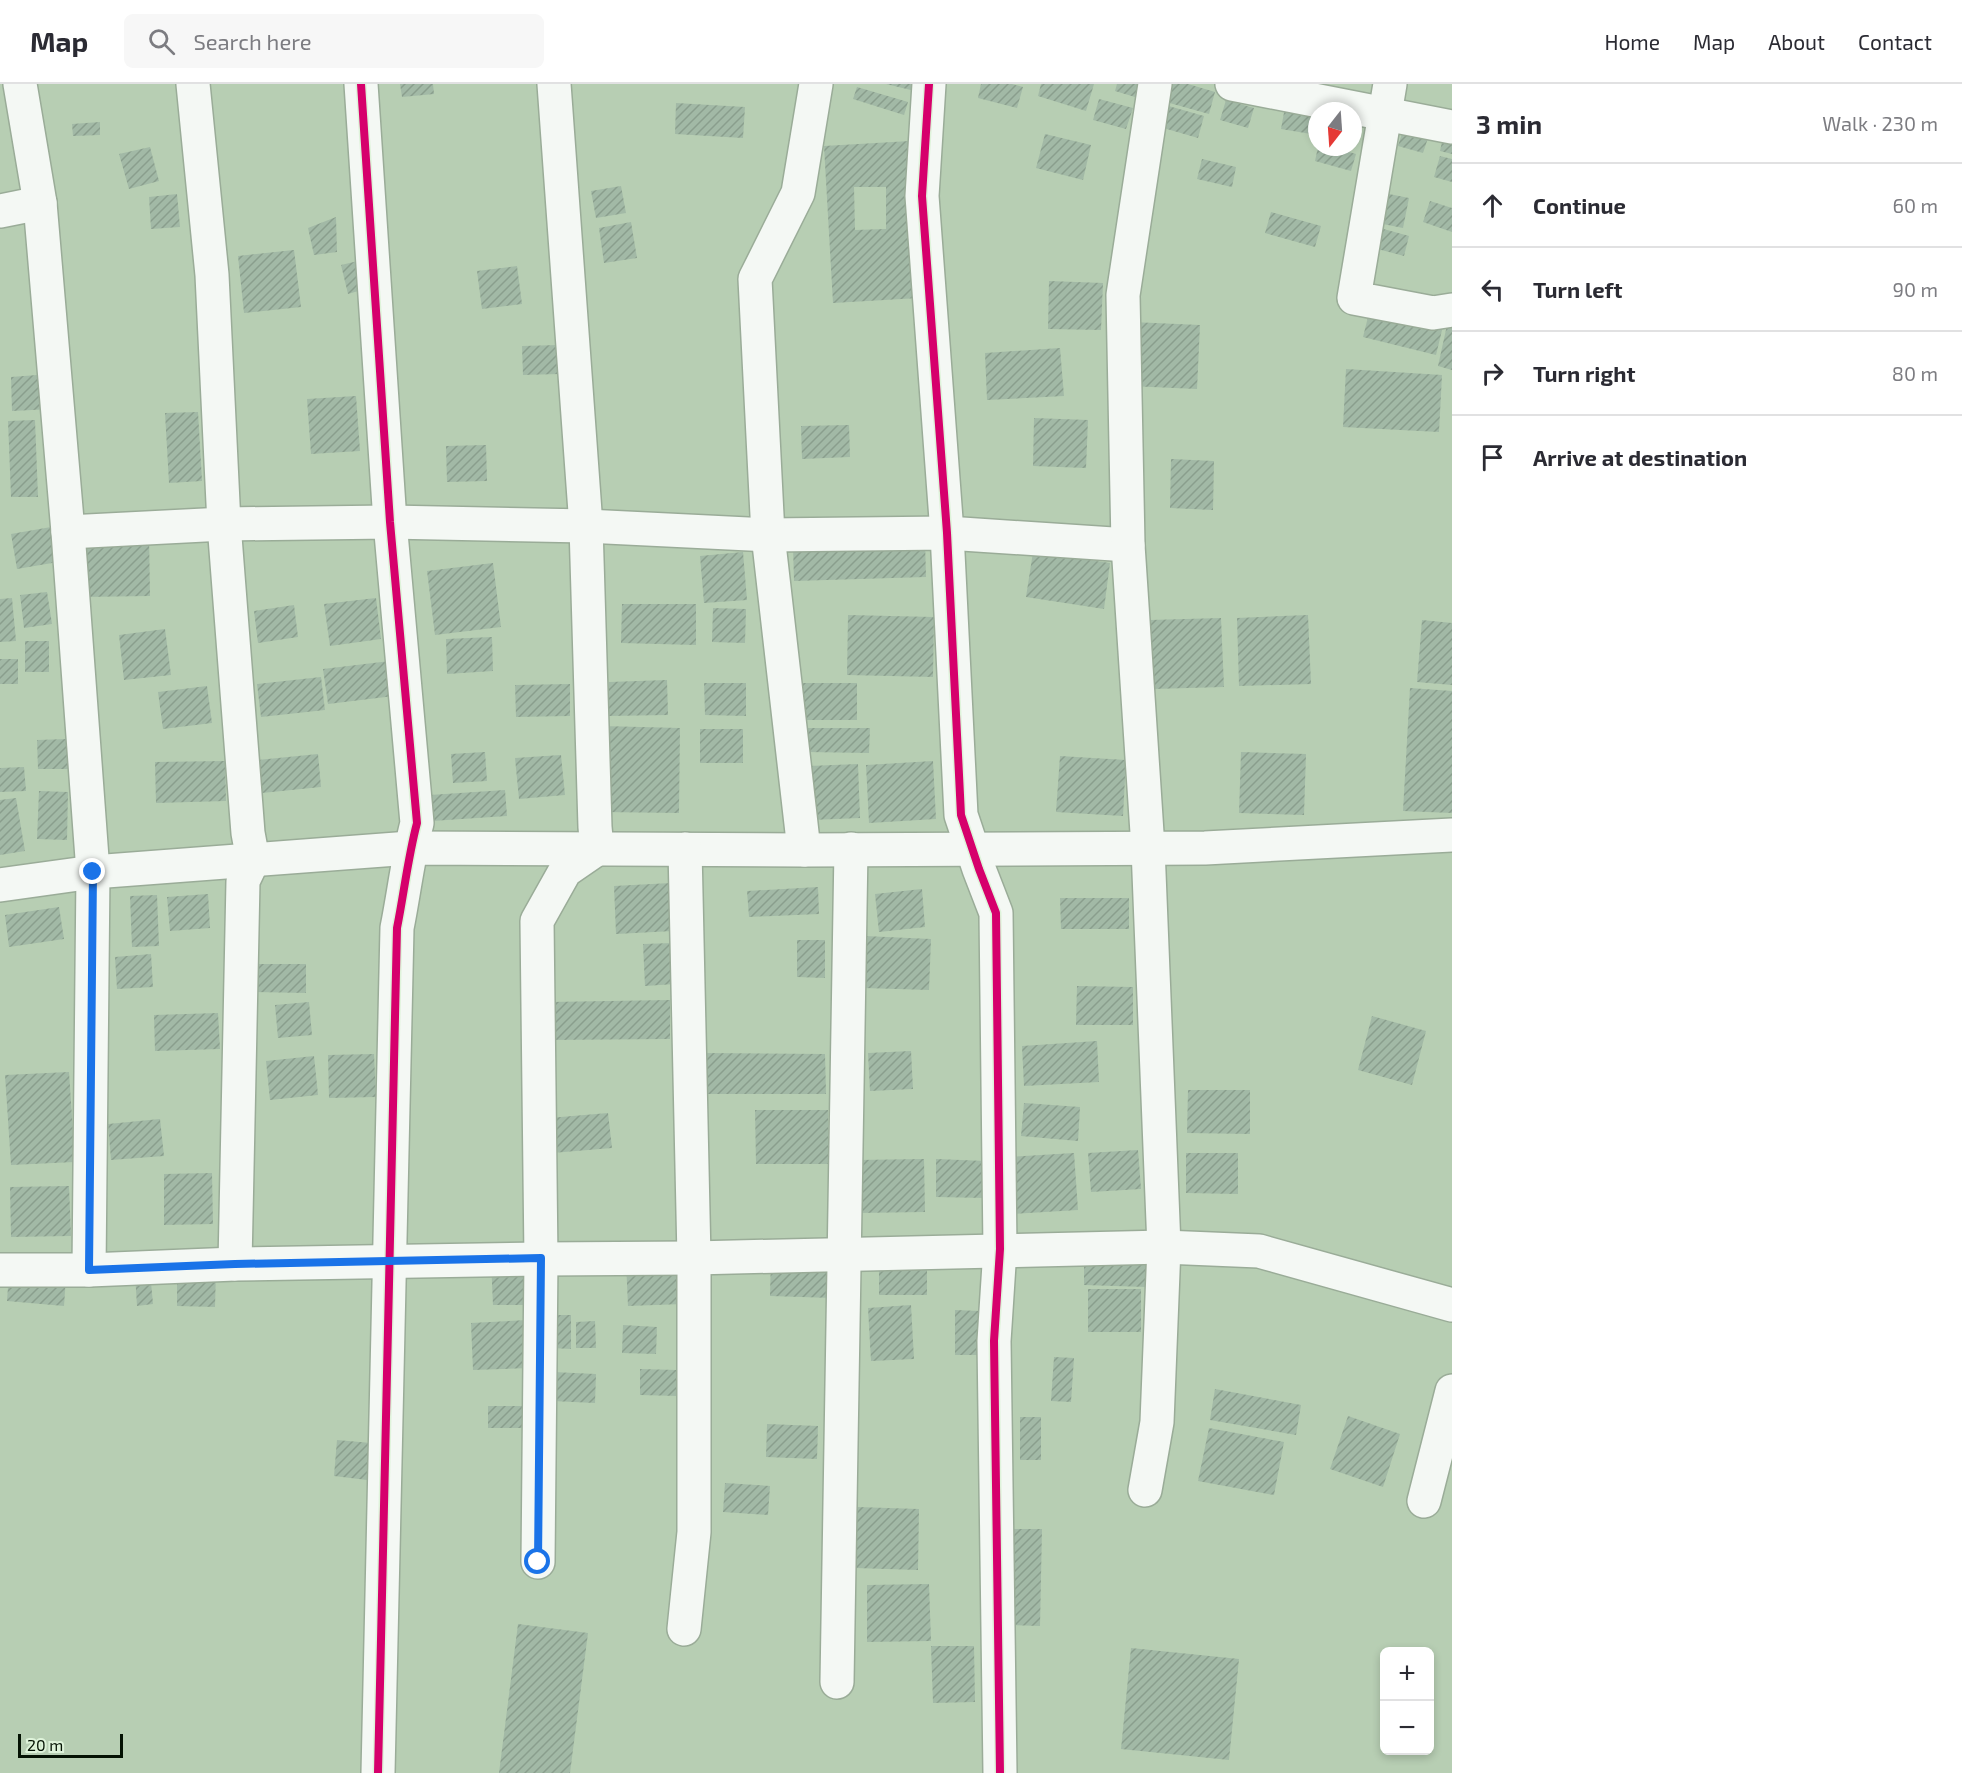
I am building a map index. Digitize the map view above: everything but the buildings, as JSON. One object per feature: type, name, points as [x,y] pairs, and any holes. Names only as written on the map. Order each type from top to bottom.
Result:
[{"type":"street","points":[[20,84],[40,203],[68,532],[93,872],[89,1270]]},
{"type":"street","points":[[193,84],[212,274],[224,524],[248,833],[253,860],[243,881],[235,1264]]},
{"type":"street","points":[[362,84],[390,522],[417,823],[410,848],[408,873],[397,928],[378,1773]]},
{"type":"street","points":[[554,84],[586,526],[594,815],[597,849]]},
{"type":"street","points":[[804,849],[768,535],[755,279],[798,193],[816,84]]},
{"type":"street","points":[[929,84],[922,196],[947,533],[961,815],[996,913],[1000,1250],[994,1341],[1000,1773]]},
{"type":"street","points":[[1145,1490],[1157,1422],[1164,1246],[1148,848],[1128,545],[1123,295],[1155,84]]},
{"type":"street","points":[[1232,84],[1387,99],[1452,127]]},
{"type":"street","points":[[1387,99],[1354,298],[1434,313],[1452,310]]},
{"type":"street","points":[[0,211],[40,203]]},
{"type":"street","points":[[68,532],[224,524],[390,522],[586,526],[768,535],[947,533],[1128,545]]},
{"type":"street","points":[[0,885],[93,872],[410,848],[1205,848],[1452,835]]},
{"type":"street","points":[[538,1562],[541,1258],[537,921],[565,871],[597,849]]},
{"type":"street","points":[[684,1629],[694,1532],[694,1258],[685,849]]},
{"type":"street","points":[[837,1682],[851,849]]},
{"type":"street","points":[[0,1270],[89,1270],[235,1264],[541,1258],[845,1255],[1164,1246],[1259,1251],[1452,1305]]},
{"type":"street","points":[[1424,1501],[1452,1391]]},
{"type":"cycle path","points":[[361,84],[390,522],[417,823],[397,928],[378,1773]]},
{"type":"cycle path","points":[[929,84],[922,196],[947,533],[961,815],[996,913],[1000,1249],[994,1341],[1000,1773]]},
{"type":"route","points":[[93,872],[89,1270],[235,1264],[541,1258],[538,1562]]}]
